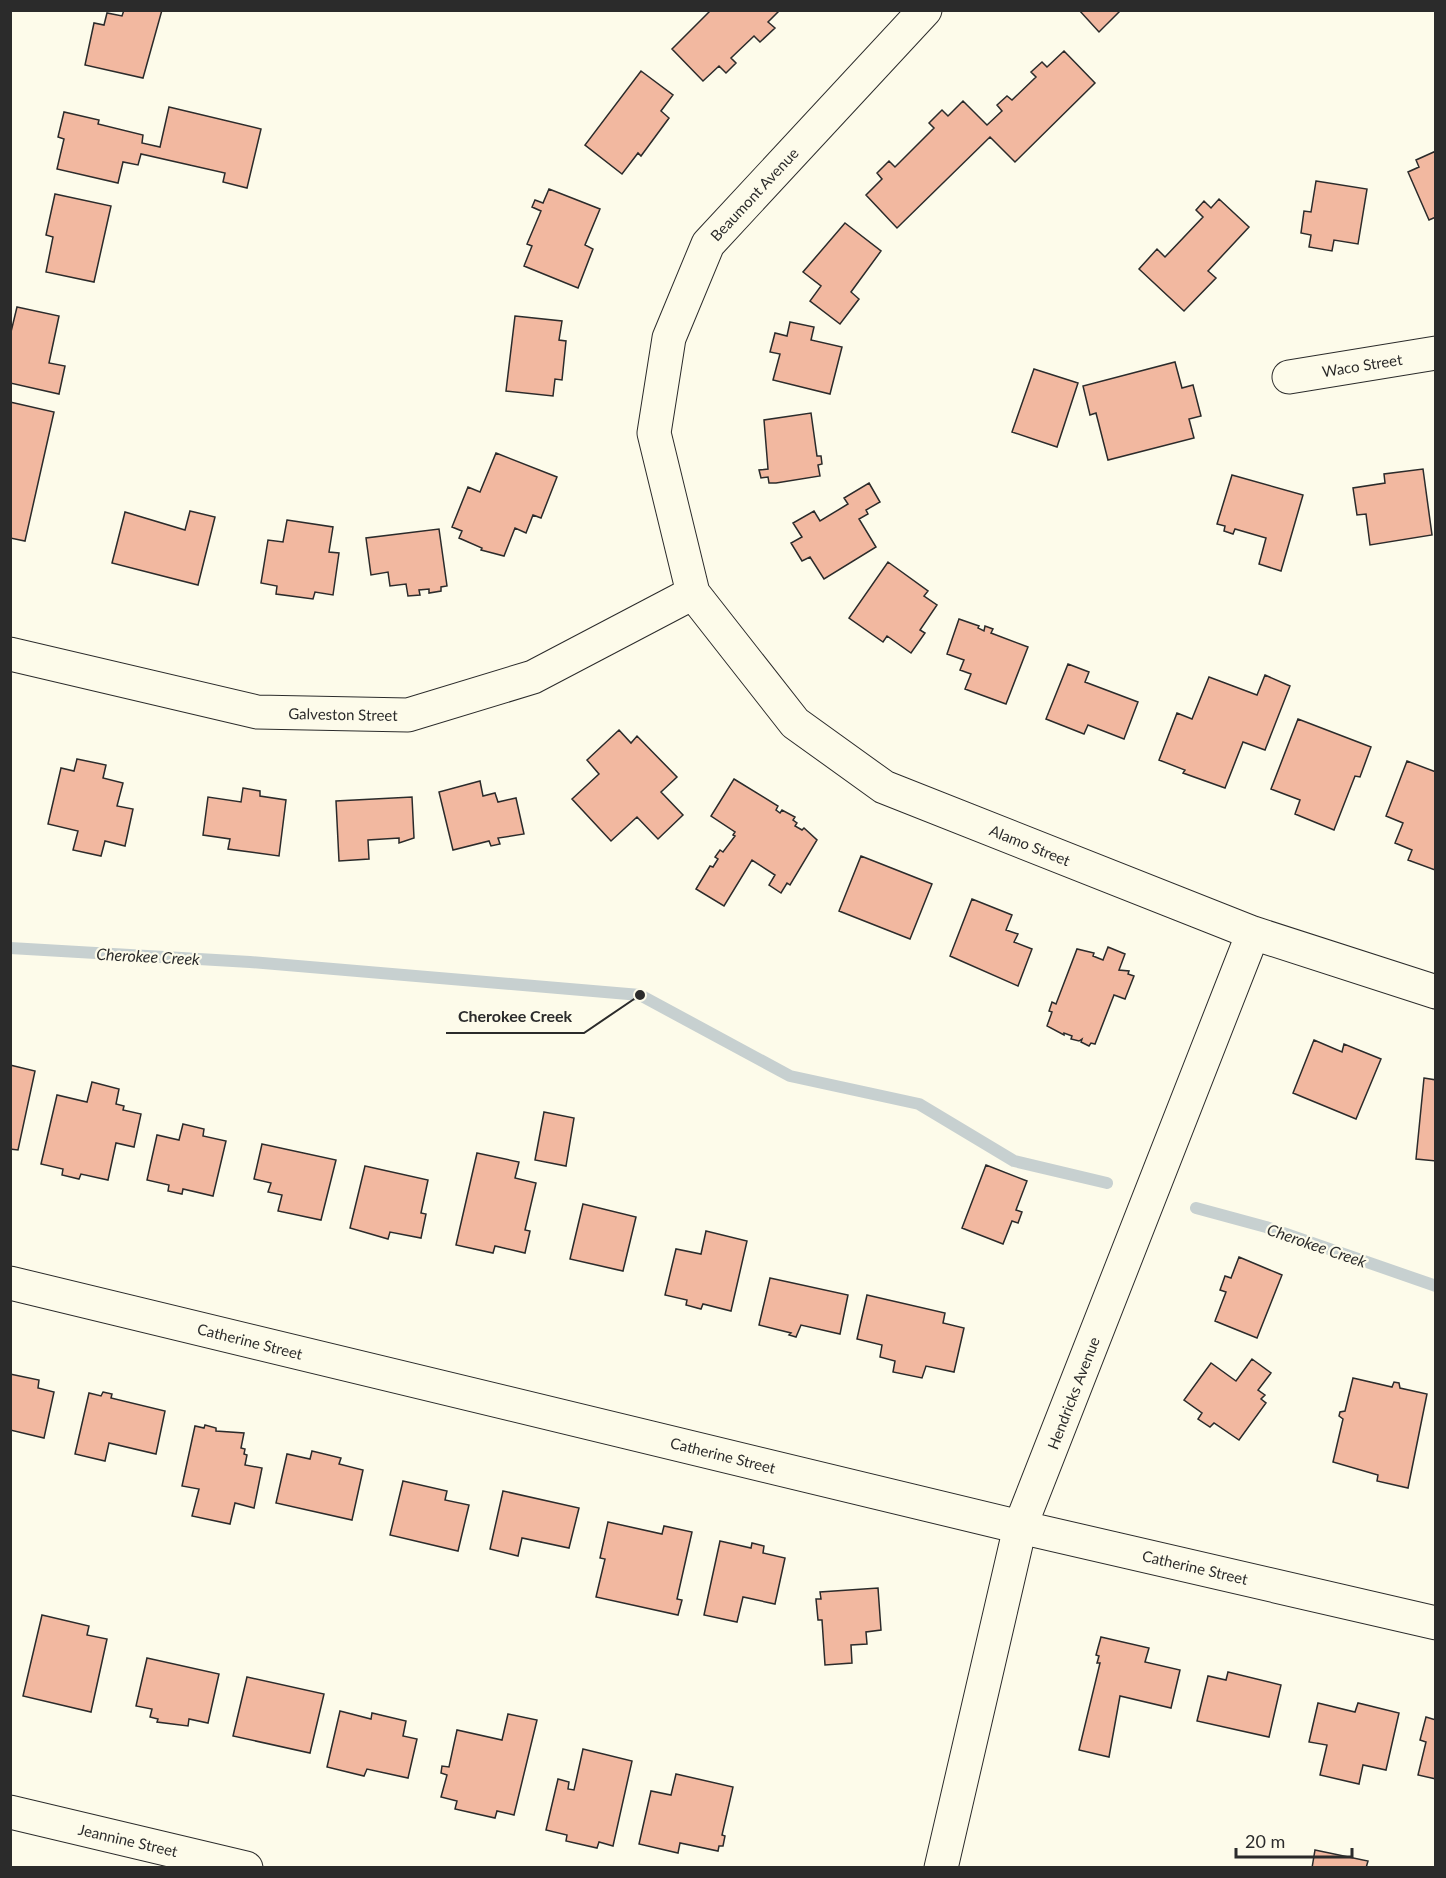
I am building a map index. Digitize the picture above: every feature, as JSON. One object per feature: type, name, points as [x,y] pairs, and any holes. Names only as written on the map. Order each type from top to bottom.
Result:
[{"type":"street","name":"Beaumont Avenue","points":[[693,593],[654,434],[669,338],[708,244],[925,10]]},
{"type":"street","name":"Waco Street","points":[[1289,377],[1436,353]]},
{"type":"street","name":"Galveston Street","points":[[10,654],[257,712],[408,715],[533,677],[693,593]]},
{"type":"street","name":"Alamo Street","points":[[693,593],[795,723],[884,787],[1253,933],[1436,992]]},
{"type":"street","name":"Hendricks Avenue","points":[[941,1868],[1020,1527],[1253,933]]},
{"type":"street","name":"Catherine Street","points":[[10,1282],[1020,1527],[1436,1623]]},
{"type":"street","name":"Jeannine Street","points":[[10,1812],[246,1868]]},
{"type":"building","points":[[124,10],[162,10],[143,78],[85,65],[94,23],[104,25],[107,13],[122,16]]},
{"type":"building","points":[[711,10],[780,10],[768,22],[775,28],[760,42],[754,36],[731,58],[736,63],[726,73],[719,66],[703,81],[672,49]]},
{"type":"building","points":[[1079,10],[1121,10],[1099,32]]},
{"type":"building","points":[[1064,51],[1095,83],[1015,162],[990,137],[897,228],[866,195],[882,179],[877,173],[889,161],[895,167],[934,128],[929,123],[942,110],[948,116],[963,101],[987,125],[1002,111],[997,105],[1007,96],[1012,100],[1036,77],[1031,72],[1042,62],[1047,67]]},
{"type":"building","points":[[641,71],[673,95],[661,111],[669,118],[641,156],[638,153],[622,174],[585,145]]},
{"type":"building","points":[[169,107],[261,129],[247,188],[223,182],[225,173],[141,154],[138,165],[123,162],[118,183],[57,169],[64,139],[58,137],[64,112],[99,120],[98,124],[143,135],[142,143],[160,147]]},
{"type":"building","points":[[1436,151],[1436,217],[1429,220],[1408,172],[1419,167],[1416,160]]},
{"type":"building","points":[[1316,181],[1367,189],[1358,244],[1334,240],[1332,251],[1309,247],[1311,235],[1301,233],[1304,211],[1311,212]]},
{"type":"building","points":[[549,189],[600,209],[585,245],[593,249],[578,288],[524,266],[532,246],[527,244],[541,211],[532,207],[535,200],[543,203]]},
{"type":"building","points":[[55,194],[111,206],[94,282],[46,272],[53,237],[46,235]]},
{"type":"building","points":[[1219,199],[1249,227],[1208,271],[1216,278],[1184,311],[1139,269],[1157,249],[1165,257],[1203,217],[1196,210],[1204,201],[1211,208]]},
{"type":"building","points":[[845,223],[881,251],[851,292],[859,299],[840,324],[810,301],[821,286],[803,272]]},
{"type":"building","points":[[17,307],[59,316],[49,363],[65,366],[59,394],[10,383],[10,336]]},
{"type":"building","points":[[515,316],[562,321],[559,340],[566,341],[562,380],[555,379],[553,396],[506,391]]},
{"type":"building","points":[[790,322],[814,327],[811,340],[842,347],[830,394],[773,380],[780,354],[770,352],[775,333],[787,336]]},
{"type":"building","points":[[1175,362],[1182,388],[1193,385],[1201,416],[1189,419],[1194,438],[1108,460],[1096,413],[1090,415],[1083,386]]},
{"type":"building","points":[[1034,369],[1078,383],[1057,447],[1012,432]]},
{"type":"building","points":[[10,402],[54,412],[25,541],[10,538]]},
{"type":"building","points":[[811,413],[817,456],[821,456],[822,464],[818,465],[820,476],[776,483],[769,483],[768,477],[761,478],[759,470],[768,469],[764,420]]},
{"type":"building","points":[[496,453],[557,477],[541,518],[533,515],[526,533],[515,528],[504,556],[481,550],[482,548],[459,538],[462,531],[452,527],[468,487],[480,492]]},
{"type":"building","points":[[1423,469],[1432,535],[1370,545],[1366,514],[1357,515],[1353,488],[1385,483],[1384,474]]},
{"type":"building","points":[[1232,475],[1303,495],[1281,571],[1259,564],[1266,538],[1235,529],[1233,534],[1224,531],[1225,526],[1217,524]]},
{"type":"building","points":[[869,483],[880,502],[866,510],[868,514],[859,519],[876,547],[824,579],[810,557],[802,561],[791,543],[802,537],[793,523],[814,511],[820,521],[848,504],[844,498]]},
{"type":"building","points":[[190,511],[215,517],[198,585],[112,563],[125,512],[185,530]]},
{"type":"building","points":[[287,520],[333,527],[329,552],[339,553],[333,595],[315,592],[313,599],[276,594],[277,586],[261,583],[268,540],[283,542]]},
{"type":"building","points":[[439,529],[447,586],[441,587],[441,591],[429,593],[429,589],[419,590],[420,595],[408,596],[406,584],[390,586],[388,572],[371,575],[366,538]]},
{"type":"building","points":[[888,562],[928,591],[924,596],[937,605],[920,630],[925,633],[911,653],[887,636],[883,642],[849,618]]},
{"type":"building","points":[[959,619],[979,626],[978,628],[984,631],[985,626],[993,629],[991,633],[1028,647],[1006,704],[965,689],[971,674],[960,670],[964,660],[947,654]]},
{"type":"building","points":[[1068,664],[1089,672],[1085,682],[1138,702],[1124,739],[1088,725],[1084,734],[1046,719]]},
{"type":"building","points":[[1265,675],[1290,686],[1265,750],[1243,742],[1225,788],[1183,773],[1185,770],[1159,760],[1177,713],[1192,719],[1209,677],[1257,695]]},
{"type":"building","points":[[1298,719],[1371,747],[1360,777],[1355,776],[1334,830],[1295,814],[1300,800],[1271,789]]},
{"type":"building","points":[[619,730],[631,743],[637,736],[677,777],[661,792],[683,815],[658,839],[637,817],[611,841],[572,799],[599,774],[587,760]]},
{"type":"building","points":[[77,759],[106,765],[103,778],[123,783],[117,806],[133,809],[125,846],[105,841],[101,856],[73,850],[78,831],[48,824],[61,768],[74,771]]},
{"type":"building","points":[[1407,761],[1436,772],[1435,870],[1408,860],[1412,850],[1395,843],[1403,823],[1386,816]]},
{"type":"building","points":[[734,779],[778,806],[776,810],[780,813],[782,810],[795,817],[793,820],[797,823],[795,826],[802,830],[804,828],[817,840],[790,885],[787,883],[781,893],[769,885],[775,875],[752,860],[724,906],[696,889],[710,866],[713,867],[718,859],[715,857],[720,850],[723,852],[735,836],[733,835],[735,832],[711,816]]},
{"type":"building","points":[[480,781],[483,796],[495,793],[498,802],[516,798],[524,834],[498,838],[500,844],[491,846],[489,841],[453,850],[439,792]]},
{"type":"building","points":[[243,788],[260,791],[260,796],[286,800],[279,856],[228,849],[230,839],[203,835],[208,797],[241,802]]},
{"type":"building","points":[[412,797],[414,838],[399,843],[399,838],[368,840],[369,859],[339,861],[336,801]]},
{"type":"building","points":[[861,856],[932,884],[910,939],[839,911]]},
{"type":"building","points":[[972,899],[1012,915],[1006,930],[1018,934],[1014,942],[1032,949],[1018,986],[950,956]]},
{"type":"building","points":[[1108,947],[1125,954],[1119,970],[1129,971],[1128,974],[1134,976],[1125,999],[1114,995],[1095,1044],[1091,1043],[1089,1046],[1081,1042],[1082,1039],[1079,1041],[1071,1039],[1072,1036],[1064,1033],[1064,1035],[1047,1026],[1052,1012],[1049,1011],[1052,1002],[1056,1004],[1077,949],[1094,953],[1093,956],[1103,960]]},
{"type":"building","points":[[1314,1040],[1342,1052],[1344,1044],[1381,1059],[1356,1119],[1293,1093]]},
{"type":"building","points":[[10,1065],[35,1071],[18,1150],[10,1149]]},
{"type":"building","points":[[1424,1078],[1436,1080],[1436,1161],[1416,1159]]},
{"type":"building","points":[[92,1082],[119,1089],[116,1104],[124,1106],[123,1110],[141,1114],[134,1147],[116,1143],[108,1180],[81,1174],[79,1179],[62,1175],[63,1169],[41,1164],[57,1095],[87,1102]]},
{"type":"building","points":[[544,1112],[574,1118],[566,1166],[535,1160]]},
{"type":"building","points":[[183,1124],[204,1129],[203,1136],[226,1141],[213,1196],[183,1189],[182,1194],[168,1191],[169,1185],[147,1180],[157,1135],[179,1140]]},
{"type":"building","points":[[262,1144],[336,1160],[321,1220],[278,1211],[282,1195],[268,1192],[271,1183],[254,1179]]},
{"type":"building","points":[[477,1153],[519,1162],[515,1178],[536,1183],[525,1230],[530,1231],[525,1253],[495,1246],[493,1253],[456,1245]]},
{"type":"building","points":[[986,1165],[1027,1181],[1016,1210],[1022,1212],[1018,1223],[1012,1221],[1003,1244],[962,1228]]},
{"type":"building","points":[[365,1166],[428,1180],[421,1213],[426,1214],[421,1238],[390,1232],[388,1239],[350,1228]]},
{"type":"building","points":[[583,1204],[636,1217],[623,1271],[570,1259]]},
{"type":"building","points":[[706,1231],[747,1241],[731,1311],[703,1304],[701,1309],[686,1305],[687,1300],[665,1295],[676,1249],[701,1254]]},
{"type":"building","points":[[1239,1257],[1282,1275],[1257,1338],[1215,1321],[1226,1292],[1220,1290],[1225,1276],[1231,1278]]},
{"type":"building","points":[[770,1278],[848,1295],[840,1334],[801,1325],[796,1337],[789,1335],[791,1333],[759,1325]]},
{"type":"building","points":[[867,1295],[945,1313],[943,1323],[964,1328],[954,1372],[926,1366],[922,1378],[893,1372],[895,1361],[880,1357],[882,1345],[857,1339]]},
{"type":"building","points":[[1252,1359],[1271,1373],[1258,1390],[1265,1395],[1261,1399],[1266,1403],[1239,1440],[1214,1423],[1210,1427],[1198,1419],[1202,1413],[1184,1400],[1211,1363],[1236,1381]]},
{"type":"building","points":[[10,1374],[39,1380],[38,1388],[54,1392],[44,1438],[10,1430]]},
{"type":"building","points":[[1353,1378],[1392,1387],[1394,1382],[1399,1383],[1400,1388],[1427,1394],[1408,1488],[1377,1481],[1378,1475],[1333,1462],[1343,1419],[1339,1416],[1340,1412],[1345,1411]]},
{"type":"building","points":[[103,1392],[112,1394],[111,1398],[165,1411],[156,1454],[109,1443],[105,1461],[75,1454],[89,1393],[101,1396]]},
{"type":"building","points":[[205,1425],[216,1428],[216,1431],[244,1433],[241,1448],[245,1449],[244,1454],[247,1455],[245,1465],[262,1468],[254,1508],[235,1503],[230,1524],[192,1516],[199,1489],[182,1486],[195,1426],[204,1428]]},
{"type":"building","points":[[312,1451],[341,1458],[339,1464],[363,1470],[352,1520],[276,1503],[287,1454],[310,1459]]},
{"type":"building","points":[[403,1481],[447,1491],[445,1500],[469,1505],[458,1551],[390,1535]]},
{"type":"building","points":[[503,1491],[579,1508],[569,1548],[522,1538],[518,1556],[490,1549]]},
{"type":"building","points":[[608,1522],[662,1534],[664,1526],[692,1532],[677,1599],[682,1600],[678,1615],[596,1597],[605,1559],[600,1558]]},
{"type":"building","points":[[720,1541],[751,1548],[752,1543],[764,1546],[763,1553],[785,1558],[775,1604],[743,1597],[737,1622],[704,1615]]},
{"type":"building","points":[[878,1588],[881,1630],[866,1632],[867,1644],[851,1645],[852,1663],[825,1665],[822,1620],[818,1620],[816,1599],[821,1599],[820,1592]]},
{"type":"building","points":[[42,1615],[89,1626],[87,1635],[107,1639],[91,1712],[23,1696]]},
{"type":"building","points":[[1101,1637],[1149,1648],[1145,1662],[1180,1670],[1171,1708],[1120,1696],[1109,1757],[1079,1750],[1100,1663],[1097,1663],[1099,1656],[1096,1655]]},
{"type":"building","points":[[147,1658],[219,1674],[208,1723],[189,1719],[188,1726],[157,1722],[158,1719],[150,1717],[152,1709],[136,1706]]},
{"type":"building","points":[[1228,1672],[1281,1685],[1269,1737],[1197,1721],[1208,1676],[1226,1680]]},
{"type":"building","points":[[247,1677],[324,1694],[310,1753],[233,1736]]},
{"type":"building","points":[[1318,1703],[1355,1712],[1358,1703],[1399,1713],[1386,1770],[1363,1765],[1359,1784],[1320,1775],[1327,1745],[1309,1742]]},
{"type":"building","points":[[340,1711],[371,1719],[372,1713],[406,1721],[403,1736],[417,1739],[408,1778],[367,1769],[364,1776],[327,1767]]},
{"type":"building","points":[[508,1714],[537,1720],[514,1815],[497,1811],[495,1818],[455,1809],[457,1801],[441,1797],[447,1775],[441,1773],[442,1766],[449,1767],[457,1730],[502,1740]]},
{"type":"building","points":[[1426,1717],[1436,1720],[1436,1779],[1418,1775],[1426,1742],[1420,1740]]},
{"type":"building","points":[[583,1749],[632,1761],[613,1846],[599,1842],[597,1848],[566,1841],[567,1835],[546,1830],[558,1779],[569,1782],[568,1789],[574,1790]]},
{"type":"building","points":[[676,1774],[733,1787],[722,1835],[725,1836],[723,1846],[719,1846],[718,1851],[680,1843],[678,1853],[639,1844],[651,1791],[671,1795]]},
{"type":"building","points":[[1315,1850],[1368,1861],[1366,1868],[1312,1868]]},
{"type":"waterway","name":"Cherokee Creek","points":[[10,948],[250,962],[640,995],[790,1076],[919,1104],[1014,1161],[1107,1183]]},
{"type":"waterway","name":"Cherokee Creek","points":[[1196,1208],[1266,1227],[1436,1286]]},
{"type":"place","name":"Cherokee Creek","points":[[640,995]]}]
